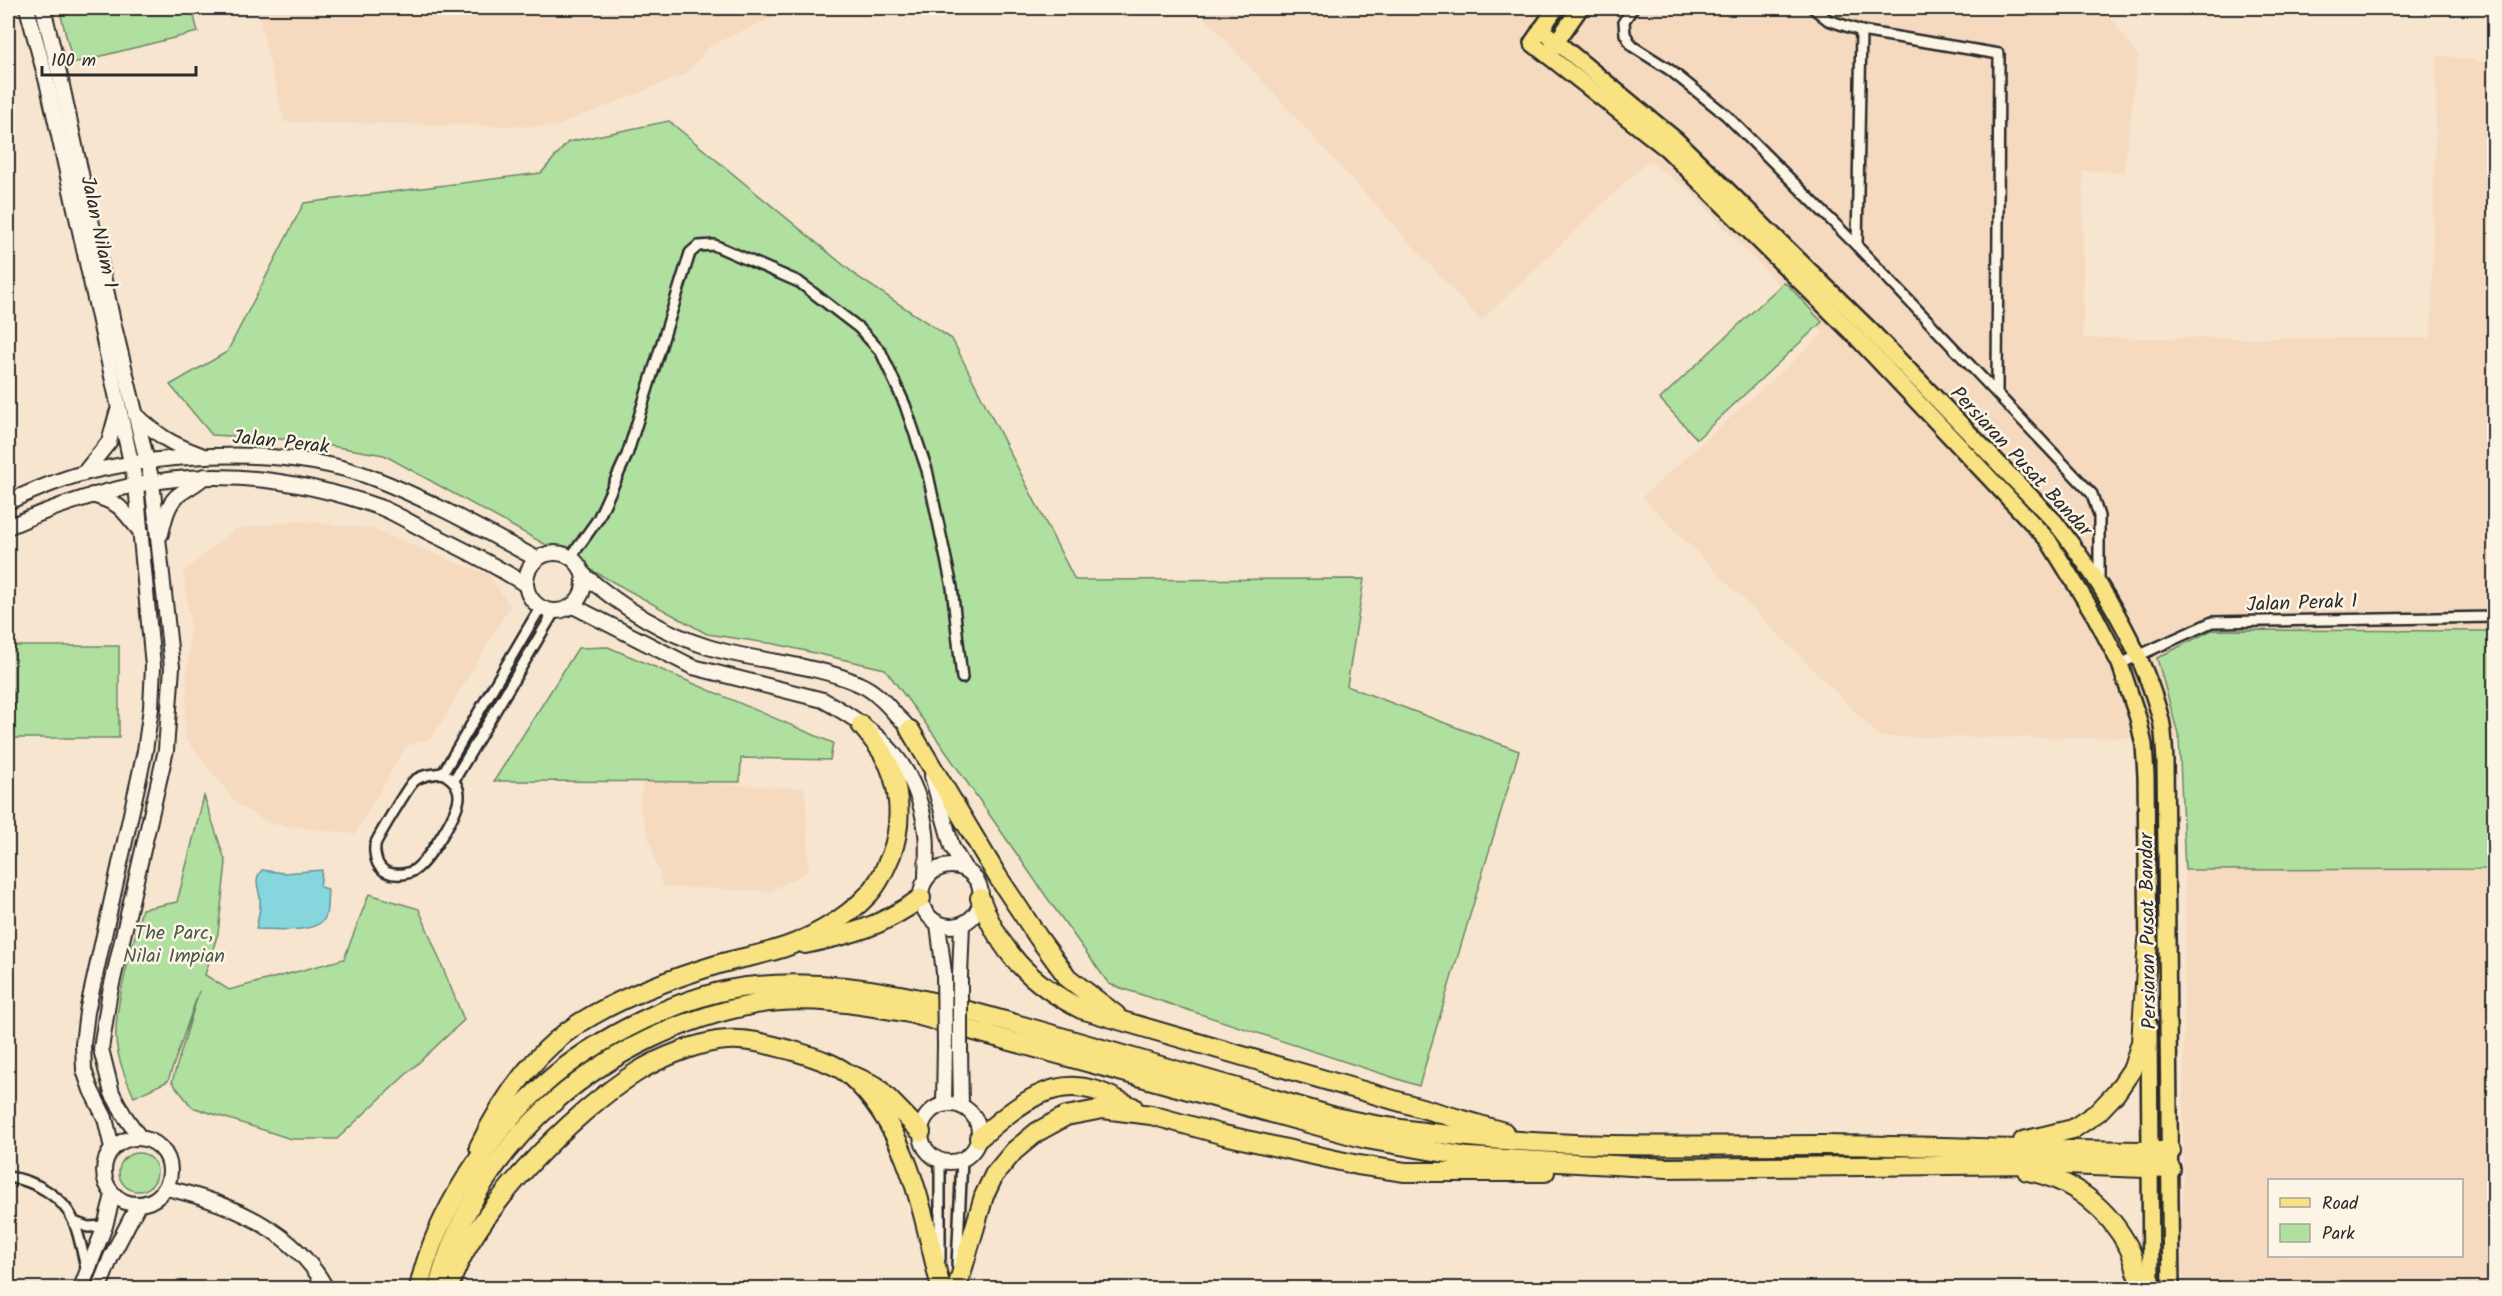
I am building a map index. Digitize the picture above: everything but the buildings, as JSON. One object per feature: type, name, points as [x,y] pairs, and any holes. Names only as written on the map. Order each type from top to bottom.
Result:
[{"type":"highway","points":[[774,951],[815,933],[848,913],[870,894],[884,871],[896,842],[900,811],[895,785],[884,756],[861,725]]},
{"type":"highway","points":[[910,730],[998,877],[1038,938],[1068,978],[1125,1023]]},
{"type":"highway","points":[[465,1179],[496,1115],[533,1063],[566,1033],[592,1015],[664,982],[719,964],[874,927],[898,915],[921,898]]},
{"type":"highway","points":[[980,898],[990,925],[1027,975],[1057,997],[1081,1009],[1549,1144]]},
{"type":"highway","points":[[956,1288],[984,1196],[994,1175],[1014,1151],[1037,1132],[1066,1116],[1103,1109],[1151,1116],[1358,1165],[1405,1172],[1506,1174],[1994,1156],[2073,1129],[2098,1112],[2116,1093],[2133,1068],[2141,1042],[2148,941]]},
{"type":"highway","points":[[419,1288],[434,1239],[452,1199],[524,1103],[555,1075],[584,1053],[616,1034],[669,1010],[723,991],[755,986],[833,986],[903,994],[974,1012],[1340,1118],[1446,1135],[1549,1144],[2171,1160]]},
{"type":"highway","points":[[438,1288],[455,1236],[478,1193],[506,1153],[540,1112],[573,1084],[644,1040],[687,1021],[757,1004],[789,1001],[841,1002],[909,1013],[1377,1141],[1468,1157],[1667,1168]]},
{"type":"highway","points":[[449,1288],[469,1245],[491,1209],[521,1175],[603,1096],[639,1070],[678,1052],[727,1040],[768,1044],[798,1053],[876,1086],[921,1132]]},
{"type":"highway","points":[[847,1073],[891,1127],[909,1164],[941,1288]]},
{"type":"highway","points":[[979,1138],[1030,1098],[1062,1086],[1094,1090],[1151,1116]]},
{"type":"highway","points":[[1994,1156],[2068,1184],[2106,1213],[2130,1250],[2141,1288]]},
{"type":"main road","name":"Jalan Nilam 1","points":[[27,8],[48,86],[136,485],[153,666],[152,708],[146,751],[87,1012],[83,1044],[84,1070],[105,1118],[112,1148]]},
{"type":"main road","name":"Jalan Nilam 1","points":[[42,8],[61,81],[152,482],[172,667],[168,734],[109,997],[101,1049],[112,1093],[140,1138]]},
{"type":"main road","points":[[1541,30],[1556,8]]},
{"type":"main road","points":[[1547,56],[1580,8]]},
{"type":"main road","name":"Persiaran Pusat Bandar","points":[[2151,1288],[2144,745],[2121,664],[2095,616],[2048,540],[1927,411],[1666,149],[1532,43],[1541,30],[1676,140],[1869,329],[2055,522],[2082,557],[2139,656],[2161,721],[2165,761],[2171,1288]]},
{"type":"main road","points":[[84,473],[109,442],[118,409]]},
{"type":"main road","points":[[135,414],[153,433],[202,456]]},
{"type":"main road","name":"Jalan Perak","points":[[8,502],[84,473],[132,465],[202,456],[281,458],[371,477],[434,504],[537,559]]},
{"type":"main road","points":[[159,543],[167,511],[176,497],[196,485],[205,476]]},
{"type":"main road","name":"Jalan Perak","points":[[8,526],[49,508],[90,495],[152,482],[205,476],[280,480],[383,509],[487,560],[526,585]]},
{"type":"main road","points":[[90,495],[112,501],[122,507],[141,532]]},
{"type":"main road","points":[[554,553],[571,557],[583,574],[612,599],[667,629],[707,647],[742,656],[786,663],[860,684],[882,699],[910,730],[935,782],[952,847],[964,869],[977,881],[980,898],[975,914],[962,924],[954,926],[938,924],[926,913],[921,898],[926,879],[926,833],[906,768],[885,743],[823,700],[693,667],[573,606],[547,610],[530,598],[526,585],[530,566],[537,559],[554,553]]},
{"type":"main road","points":[[573,606],[583,592],[583,574]]},
{"type":"main road","points":[[926,879],[931,873],[947,866],[964,869]]},
{"type":"main road","points":[[938,924],[944,973],[944,1104]]},
{"type":"main road","points":[[961,1106],[962,924]]},
{"type":"main road","points":[[944,1104],[961,1106],[969,1111],[975,1119],[979,1138],[970,1154],[955,1162],[940,1160],[926,1149],[921,1132],[928,1114],[944,1104]]},
{"type":"main road","points":[[130,1138],[140,1138],[157,1144],[168,1159],[170,1169],[166,1188],[154,1200],[138,1205],[129,1204],[113,1195],[107,1187],[103,1167],[112,1148],[130,1138]]},
{"type":"main road","points":[[166,1188],[219,1203],[266,1226],[282,1237],[326,1288]]},
{"type":"main road","points":[[81,1288],[105,1226],[113,1195]]},
{"type":"main road","points":[[99,1288],[111,1257],[138,1205]]},
{"type":"street","points":[[1633,8],[1624,21],[1625,34],[1632,46],[1670,70],[1726,115],[1857,246],[2092,494],[2099,516],[2099,585]]},
{"type":"street","points":[[1814,8],[1828,20],[1861,31],[2000,54],[1997,392]]},
{"type":"street","points":[[1857,246],[1861,31]]},
{"type":"street","points":[[571,557],[598,519],[627,455],[690,253],[698,246],[714,245],[799,282],[859,328],[881,352],[905,405],[927,470],[952,587],[962,678]]},
{"type":"street","points":[[443,773],[547,610]]},
{"type":"street","points":[[454,780],[547,610]]},
{"type":"street","name":"Jalan Perak 1","points":[[2121,664],[2212,622],[2494,617]]},
{"type":"street","points":[[443,773],[454,780],[459,798],[451,818],[430,853],[415,870],[398,875],[385,872],[378,865],[375,843],[413,782],[425,776],[443,773]]},
{"type":"street","points":[[956,1288],[963,1159]]},
{"type":"street","points":[[940,1160],[941,1288]]},
{"type":"street","points":[[8,1177],[22,1179],[53,1195],[64,1207],[74,1222],[87,1272]]},
{"type":"street","points":[[74,1222],[88,1227],[105,1226]]},
{"type":"shaded area","points":[[257,8],[793,8],[711,45],[684,75],[554,127],[284,122]]},
{"type":"shaded area","points":[[1196,8],[2104,8],[2138,56],[2124,172],[2083,171],[2083,338],[2431,338],[2437,55],[2494,63],[2494,1288],[2182,1288],[2185,870],[2179,738],[1880,737],[1642,497],[1824,333],[1688,189],[1648,161],[1481,321]]},
{"type":"shaded area","points":[[294,521],[369,528],[489,575],[510,606],[432,738],[406,746],[355,834],[271,824],[238,805],[184,737],[190,624],[183,572],[235,529]]},
{"type":"shaded area","points":[[10,743],[12,1132],[8,1132],[8,744]]},
{"type":"shaded area","points":[[643,781],[805,788],[809,871],[771,891],[663,887],[639,805]]},
{"type":"green space","points":[[59,8],[192,8],[198,32],[73,63]]},
{"type":"green space","points":[[669,121],[858,277],[952,339],[1075,580],[1364,579],[1347,686],[1519,751],[1419,1086],[1109,984],[937,739],[885,669],[775,644],[707,634],[384,455],[296,440],[212,435],[170,385],[227,352],[304,203],[541,173],[568,142]]},
{"type":"green space","points":[[1783,283],[1788,285],[1822,322],[1697,439],[1660,399]]},
{"type":"green space","points":[[10,569],[10,743],[8,744],[8,570]]},
{"type":"green space","points":[[2212,630],[2494,631],[2494,869],[2185,870],[2179,737],[2157,658]]},
{"type":"green space","points":[[14,646],[119,646],[119,738],[14,738]]},
{"type":"green space","points":[[608,647],[833,743],[830,760],[741,758],[740,782],[494,781],[578,648]]},
{"type":"green space","name":"The Parc, Nilai Impian","points":[[204,796],[226,863],[218,933],[205,975],[229,990],[344,959],[369,894],[419,909],[464,1020],[337,1139],[291,1139],[192,1107],[172,1082],[199,991],[168,1081],[134,1097],[125,1077],[117,1048],[116,1025],[121,992],[142,909],[177,902]]},
{"type":"green space","points":[[138,1153],[151,1159],[157,1172],[151,1185],[138,1191],[125,1185],[119,1172],[125,1159]]},
{"type":"water","points":[[262,870],[284,873],[322,870],[320,887],[328,889],[325,918],[320,923],[304,929],[256,929],[260,903],[257,880]]}]
